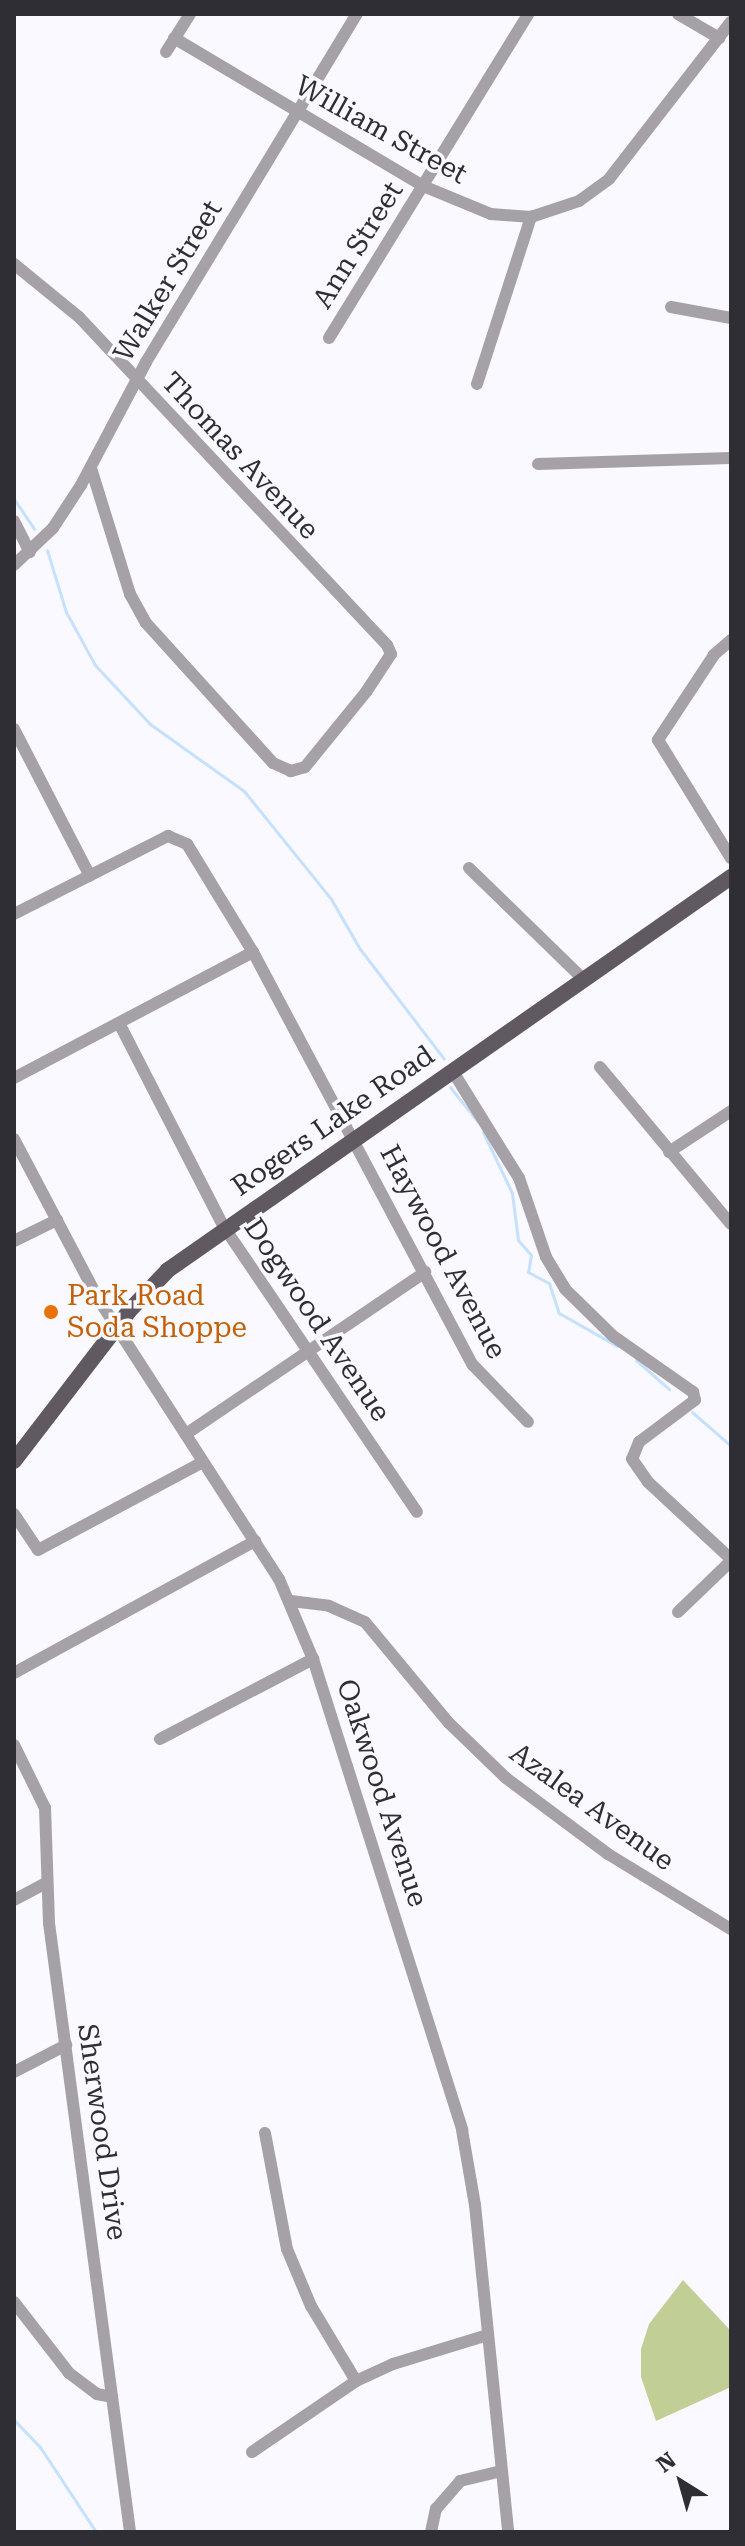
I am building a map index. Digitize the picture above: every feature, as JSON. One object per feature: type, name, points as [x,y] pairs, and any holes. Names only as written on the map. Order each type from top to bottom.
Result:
[{"type":"main road","name":"Rogers Lake Road","points":[[14,1461],[116,1327],[168,1270],[224,1227],[731,877]]},
{"type":"street","points":[[166,52],[190,14]]},
{"type":"street","name":"Walker Street","points":[[14,565],[53,528],[91,468],[136,381],[357,14]]},
{"type":"street","name":"Ann Street","points":[[329,338],[528,14]]},
{"type":"street","points":[[678,14],[719,38]]},
{"type":"street","name":"William Street","points":[[174,38],[423,186],[491,214],[531,217],[568,206],[609,179],[731,22]]},
{"type":"street","points":[[477,384],[531,217]]},
{"type":"street","name":"Thomas Avenue","points":[[14,264],[61,300],[391,654],[319,757],[305,767],[282,768],[146,623],[130,594],[91,468]]},
{"type":"street","points":[[671,307],[731,318]]},
{"type":"street","points":[[538,464],[731,458]]},
{"type":"street","points":[[14,521],[30,552]]},
{"type":"street","points":[[731,640],[714,655],[658,740],[731,858]]},
{"type":"street","points":[[14,914],[90,876],[16,736]]},
{"type":"street","name":"Haywood Avenue","points":[[90,876],[168,836],[187,844],[253,952],[473,1365],[528,1422]]},
{"type":"street","points":[[469,868],[584,980]]},
{"type":"street","points":[[14,1078],[253,952]]},
{"type":"street","name":"Dogwood Avenue","points":[[119,1023],[224,1227],[417,1512]]},
{"type":"street","points":[[600,1067],[731,1224]]},
{"type":"street","points":[[452,1070],[519,1178],[546,1257],[565,1289],[613,1336],[693,1392],[695,1400],[639,1442],[632,1459],[648,1482],[731,1560],[678,1612]]},
{"type":"street","points":[[669,1152],[731,1111]]},
{"type":"street","name":"Oakwood Avenue","points":[[14,1139],[116,1327],[291,1601],[313,1659],[462,2130],[488,2335],[508,2532]]},
{"type":"street","points":[[14,1241],[57,1220]]},
{"type":"street","points":[[186,1434],[425,1272]]},
{"type":"street","points":[[14,1514],[38,1550],[203,1462]]},
{"type":"street","points":[[14,1673],[255,1541]]},
{"type":"street","name":"Azalea Avenue","points":[[291,1601],[329,1606],[365,1622],[470,1745],[506,1778],[608,1854],[731,1929]]},
{"type":"street","points":[[160,1739],[313,1659]]},
{"type":"street","name":"Sherwood Drive","points":[[14,1745],[45,1808],[46,1883],[130,2532]]},
{"type":"street","points":[[14,1900],[46,1883]]},
{"type":"street","points":[[14,2072],[66,2045]]},
{"type":"street","points":[[265,2133],[287,2249],[311,2306],[356,2381]]},
{"type":"street","points":[[14,2302],[80,2384],[112,2397]]},
{"type":"street","points":[[252,2452],[356,2381],[393,2364],[488,2335]]},
{"type":"street","points":[[431,2532],[436,2509],[460,2481],[501,2471]]},
{"type":"green space","points":[[683,2280],[731,2331],[731,2387],[656,2421],[641,2377],[641,2349],[649,2324]]},
{"type":"waterway","points":[[14,499],[34,529]]},
{"type":"waterway","points":[[47,550],[66,612],[95,665],[150,724],[244,791],[331,899],[360,949],[444,1059]]},
{"type":"waterway","points":[[450,1087],[478,1122]]},
{"type":"waterway","points":[[483,1132],[512,1193],[518,1240],[531,1255],[528,1272],[549,1283],[559,1313],[617,1346]]},
{"type":"waterway","points":[[636,1360],[669,1389]]},
{"type":"waterway","points":[[692,1412],[731,1446]]},
{"type":"waterway","points":[[14,2420],[40,2447],[96,2532]]},
{"type":"place","name":"Park Road Soda Shoppe","points":[[51,1312]]}]
